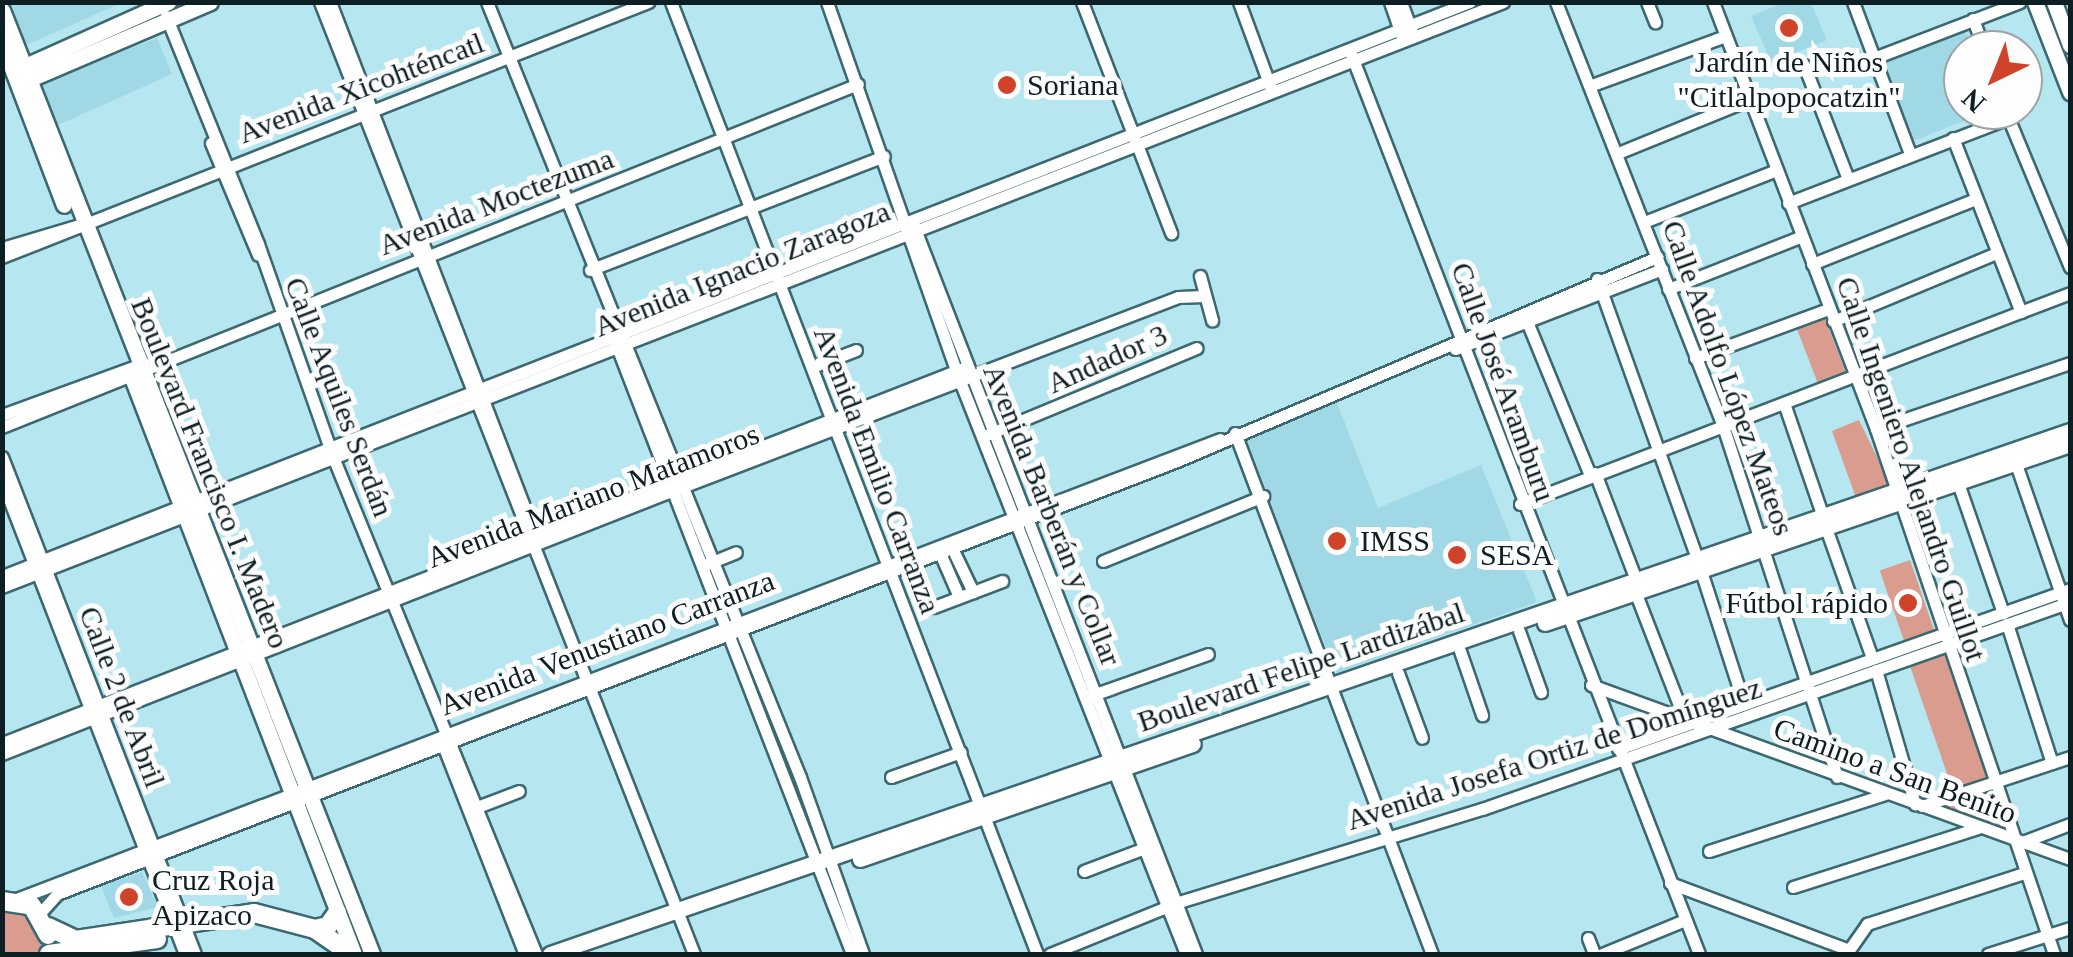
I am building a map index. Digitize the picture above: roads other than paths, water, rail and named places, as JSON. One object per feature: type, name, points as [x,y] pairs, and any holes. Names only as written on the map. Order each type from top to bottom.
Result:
[{"type":"main road","points":[[18,75],[164,7],[210,2]]},
{"type":"main road","points":[[2034,2],[2070,92]]},
{"type":"main road","name":"Boulevard Francisco I. Madero","points":[[2,10],[18,75]]},
{"type":"main road","points":[[2062,13],[2070,45]]},
{"type":"main road","name":"Boulevard Francisco I. Madero","points":[[2,42],[137,368],[301,796],[372,954]]},
{"type":"main road","name":"Boulevard Felipe Lardizábal","points":[[1898,498],[2016,464],[2070,435]]},
{"type":"main road","name":"Boulevard Felipe Lardizábal","points":[[550,954],[603,943],[1898,498],[2070,435]]},
{"type":"main road","name":"Boulevard Felipe Lardizábal","points":[[1334,690],[1398,673],[1562,612]]},
{"type":"main road","name":"Boulevard Francisco I. Madero","points":[[301,796],[353,954]]},
{"type":"main road","points":[[6,897],[76,940],[179,928],[267,926],[333,954]]},
{"type":"main road","points":[[44,920],[47,954],[254,913],[315,929],[353,954]]},
{"type":"main road","points":[[315,929],[328,926],[337,914]]},
{"type":"main road","name":"Boulevard Felipe Lardizábal","points":[[582,954],[603,943]]},
{"type":"street","points":[[320,2],[368,111]]},
{"type":"street","points":[[330,2],[423,258],[508,468],[694,954]]},
{"type":"street","points":[[487,2],[563,203],[863,954]]},
{"type":"street","name":"Avenida Xicohténcatl","points":[[2,248],[80,226],[648,2]]},
{"type":"street","name":"Avenida Emilio Carranza","points":[[671,2],[747,209],[777,276],[984,810],[1033,954]]},
{"type":"street","name":"Avenida Barberán y Collar","points":[[827,2],[1017,518],[1172,905],[1196,954]]},
{"type":"street","points":[[1082,2],[1170,233]]},
{"type":"street","points":[[1239,2],[1270,84]]},
{"type":"street","points":[[1390,2],[1407,33]]},
{"type":"street","points":[[1401,2],[1407,33]]},
{"type":"street","name":"Avenida Ignacio Zaragoza","points":[[2,587],[41,567],[838,253],[907,222],[1136,138],[1469,7],[1502,2]]},
{"type":"street","name":"Calle Adolfo López Mateos","points":[[1556,2],[1592,85],[1723,426],[1837,777]]},
{"type":"street","points":[[1647,2],[1655,22]]},
{"type":"street","name":"Calle Ingeniero Alejandro Guillot","points":[[1712,2],[1876,430],[1992,784],[2054,954]]},
{"type":"street","points":[[1853,2],[1910,154]]},
{"type":"street","points":[[1874,58],[2020,2]]},
{"type":"street","name":"Calle Aquiles Serdán","points":[[164,7],[331,453],[391,595],[473,809],[536,954]]},
{"type":"street","points":[[1973,19],[1977,30]]},
{"type":"street","points":[[1592,85],[1724,36]]},
{"type":"street","name":"Calle José Aramburu","points":[[1351,54],[1520,504],[1699,954]]},
{"type":"street","points":[[1804,65],[1848,179]]},
{"type":"street","points":[[2,90],[18,75]]},
{"type":"street","name":"Avenida Moctezuma","points":[[2,427],[23,413],[80,390],[858,84]]},
{"type":"street","points":[[1618,153],[1748,100]]},
{"type":"street","points":[[1788,203],[1970,130]]},
{"type":"street","points":[[2013,130],[2070,268]]},
{"type":"street","points":[[1952,138],[2021,312]]},
{"type":"street","points":[[590,270],[884,156]]},
{"type":"street","points":[[1644,222],[1774,171]]},
{"type":"street","points":[[1812,264],[1975,199]]},
{"type":"street","points":[[1668,290],[1800,237]]},
{"type":"street","name":"Avenida Xicohténcatl","points":[[2,257],[22,245]]},
{"type":"street","points":[[1695,358],[1830,315],[1996,253]]},
{"type":"street","name":"Avenida Venustiano Carranza","points":[[1460,344],[1522,310],[1597,279],[1659,263]]},
{"type":"street","name":"Avenida Venustiano Carranza","points":[[44,920],[57,894],[150,854],[370,770],[444,736],[520,712],[1446,349],[1528,324],[1602,294],[1659,263]]},
{"type":"street","points":[[1200,276],[1212,320]]},
{"type":"street","points":[[1597,279],[1660,449],[1744,704]]},
{"type":"street","points":[[1520,504],[2070,293]]},
{"type":"street","name":"Avenida Mariano Matamoros","points":[[756,452],[836,429],[895,400],[1178,298],[1204,296]]},
{"type":"street","points":[[1522,310],[1593,474],[1689,724]]},
{"type":"street","name":"Andador 3","points":[[986,435],[1196,348]]},
{"type":"street","points":[[812,367],[856,350]]},
{"type":"street","points":[[1876,430],[2070,363]]},
{"type":"street","name":"Avenida Mariano Matamoros","points":[[2,754],[97,710],[534,543],[756,452],[831,416],[895,400]]},
{"type":"street","points":[[1784,403],[1919,805],[2070,757]]},
{"type":"street","name":"Avenida Moctezuma","points":[[2,414],[23,413]]},
{"type":"street","points":[[1235,433],[1263,496],[1432,954]]},
{"type":"street","name":"Calle 2 de Abril","points":[[2,457],[5,477],[111,745],[179,928],[185,954]]},
{"type":"street","points":[[2016,464],[2067,597],[2070,620]]},
{"type":"street","points":[[1958,483],[2052,763]]},
{"type":"street","points":[[1104,561],[1263,496]]},
{"type":"street","name":"Avenida Venustiano Carranza","points":[[887,568],[946,550],[1017,518]]},
{"type":"street","points":[[946,550],[973,592]]},
{"type":"street","points":[[946,550],[959,597]]},
{"type":"street","points":[[707,563],[736,552]]},
{"type":"street","name":"Avenida Ignacio Zaragoza","points":[[2,576],[41,567]]},
{"type":"street","points":[[934,607],[1002,582]]},
{"type":"street","name":"Avenida Josefa Ortiz de Domínguez","points":[[1620,753],[1710,731],[1810,687],[2067,597]]},
{"type":"street","points":[[1519,631],[1541,692]]},
{"type":"street","points":[[1451,651],[1482,715]]},
{"type":"street","points":[[1091,695],[1208,654]]},
{"type":"street","points":[[1398,673],[1422,738]]},
{"type":"street","name":"Camino a San Benito","points":[[1591,685],[1689,724],[2070,859]]},
{"type":"street","name":"Avenida Josefa Ortiz de Domínguez","points":[[1033,954],[1051,954],[1172,905],[1388,835],[1620,753],[1744,704],[1810,687]]},
{"type":"street","name":"Avenida Mariano Matamoros","points":[[2,743],[28,739]]},
{"type":"street","points":[[891,777],[961,752]]},
{"type":"street","points":[[473,809],[519,792]]},
{"type":"street","points":[[1709,851],[1884,794]]},
{"type":"street","points":[[2015,841],[2070,824]]},
{"type":"street","points":[[1793,887],[1978,828]]},
{"type":"street","points":[[1084,871],[1149,846]]},
{"type":"street","name":"Avenida Venustiano Carranza","points":[[6,897],[150,854]]},
{"type":"street","points":[[825,866],[852,954]]},
{"type":"street","name":"Calle Aquiles Serdán","points":[[499,872],[525,954]]},
{"type":"street","points":[[1670,883],[1849,950],[1864,925],[2024,873]]},
{"type":"street","name":"Avenida Barberán y Collar","points":[[1172,905],[1186,954]]},
{"type":"street","points":[[1602,954],[1686,920]]},
{"type":"street","name":"Calle 2 de Abril","points":[[179,928],[195,954]]},
{"type":"street","points":[[1988,954],[2070,928]]},
{"type":"street","points":[[1588,938],[1594,954]]},
{"type":"street","points":[[1638,940],[1644,954]]},
{"type":"place","name":"Jardín de Niños \"Citlalpopocatzin\"","points":[[1789,28]]},
{"type":"place","name":"Soriana","points":[[1007,85]]},
{"type":"place","name":"IMSS","points":[[1337,541]]},
{"type":"place","name":"SESA","points":[[1457,555]]},
{"type":"place","name":"Fútbol rápido","points":[[1908,603]]},
{"type":"place","name":"Cruz Roja Apizaco","points":[[129,897]]}]
